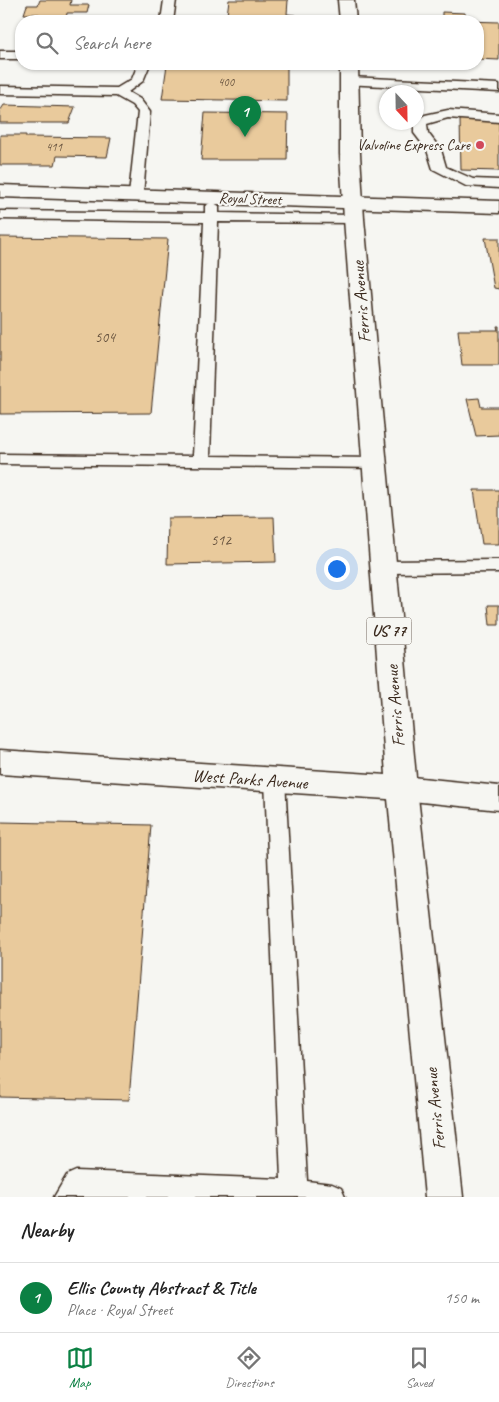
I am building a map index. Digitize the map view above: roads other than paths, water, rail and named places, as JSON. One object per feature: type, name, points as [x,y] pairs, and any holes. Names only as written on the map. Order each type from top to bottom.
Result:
[{"type":"main road","points":[[346,0],[347,15]]},
{"type":"main road","name":"Ferris Avenue","points":[[349,72],[354,211],[402,788],[444,1197]]},
{"type":"main road","name":"Royal Street","points":[[0,191],[136,195],[212,207],[354,211],[474,206],[499,207]]},
{"type":"main road","name":"West Parks Avenue","points":[[0,762],[402,788],[499,798]]},
{"type":"lane","points":[[168,15],[170,0]]},
{"type":"lane","points":[[0,55],[15,55]]},
{"type":"lane","points":[[0,90],[119,92],[134,85],[142,75],[143,70]]},
{"type":"lane","points":[[349,72],[499,88]]},
{"type":"lane","points":[[119,92],[136,102],[144,112],[136,195]]},
{"type":"lane","points":[[499,118],[446,114],[431,116],[420,122],[420,133],[434,150],[440,168],[471,183],[499,184]]},
{"type":"lane","points":[[471,183],[474,206]]},
{"type":"lane","points":[[0,214],[212,207],[201,462]]},
{"type":"lane","points":[[0,459],[375,464]]},
{"type":"lane","points":[[384,567],[499,566]]},
{"type":"lane","points":[[275,780],[295,1192]]},
{"type":"lane","points":[[67,1197],[76,1184],[295,1192],[332,1197]]},
{"type":"place","name":"Ellis County Abstract & Title","points":[[245,137]]},
{"type":"place","name":"Valvoline Express Care","points":[[480,145]]}]
